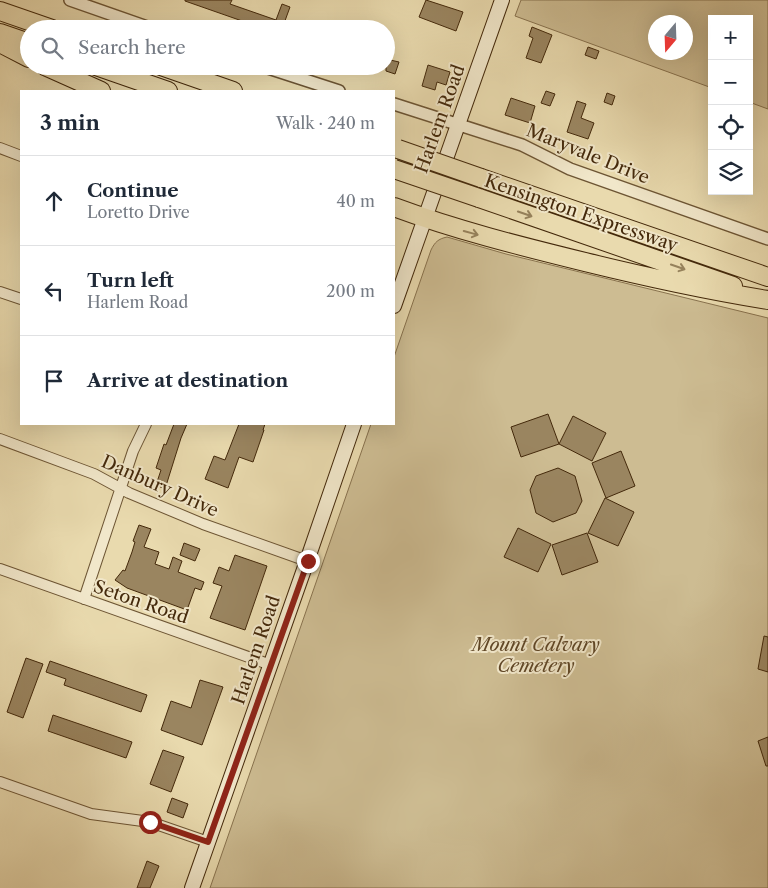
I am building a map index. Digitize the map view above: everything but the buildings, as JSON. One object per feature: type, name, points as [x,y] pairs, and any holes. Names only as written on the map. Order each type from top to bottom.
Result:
[{"type":"highway","points":[[0,11],[26,20]]},
{"type":"highway","points":[[0,33],[20,40]]},
{"type":"highway","points":[[0,43],[20,53]]},
{"type":"highway","points":[[65,75],[99,90]]},
{"type":"highway","points":[[122,75],[165,90]]},
{"type":"highway","points":[[187,75],[230,90]]},
{"type":"highway","name":"Kensington Expressway","points":[[396,148],[768,277]]},
{"type":"highway","name":"Kensington Expressway","points":[[395,169],[768,299]]},
{"type":"highway","points":[[395,207],[453,228],[531,249],[701,289],[768,299]]},
{"type":"main road","name":"Harlem Road","points":[[396,291],[502,0]]},
{"type":"main road","name":"Harlem Road","points":[[192,888],[308,561],[354,425]]},
{"type":"street","points":[[70,0],[127,20]]},
{"type":"street","points":[[290,75],[336,90]]},
{"type":"street","name":"Maryvale Drive","points":[[395,104],[522,145],[570,169],[768,239]]},
{"type":"street","points":[[0,148],[20,156]]},
{"type":"street","points":[[0,292],[20,299]]},
{"type":"street","points":[[84,599],[133,451],[146,425]]},
{"type":"street","name":"Danbury Drive","points":[[0,439],[94,474],[121,489],[203,524],[308,561]]},
{"type":"street","name":"Seton Road","points":[[0,569],[271,665]]},
{"type":"street","points":[[0,782],[91,814],[150,822],[208,842]]},
{"type":"green space","points":[[521,0],[768,0],[768,109],[753,103],[753,15],[708,15],[708,87],[515,16]]},
{"type":"green space","name":"Mount Calvary Cemetery","points":[[447,237],[506,254],[768,318],[768,888],[210,888],[371,425],[395,425],[395,354],[431,250],[437,241]]},
{"type":"route","points":[[150,822],[208,842],[308,561]]}]
